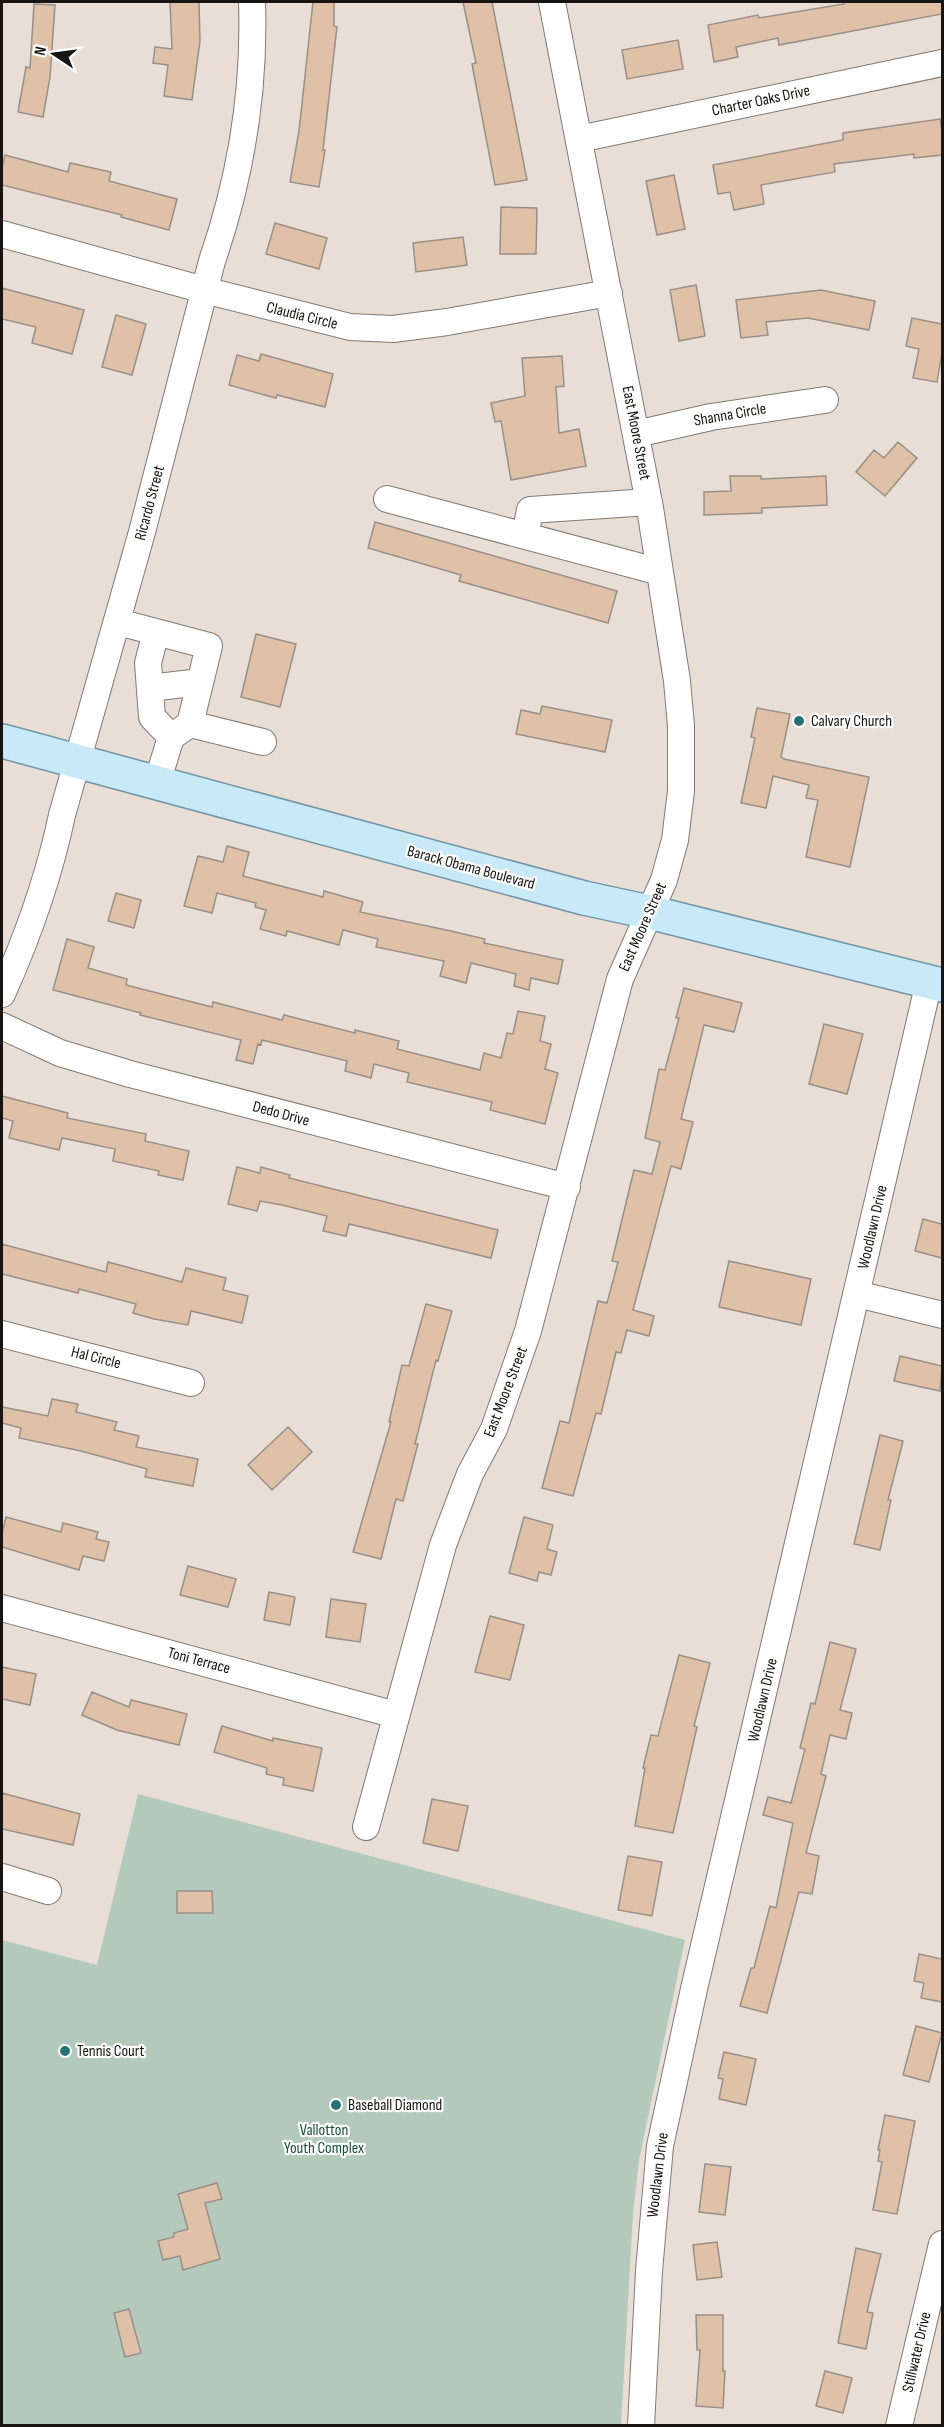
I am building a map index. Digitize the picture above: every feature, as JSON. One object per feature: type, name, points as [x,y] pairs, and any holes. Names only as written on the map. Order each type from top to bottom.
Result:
[{"type":"main road","name":"Barack Obama Boulevard","points":[[2,741],[584,898],[649,912],[936,984]]},
{"type":"street","name":"Ricardo Street","points":[[2,994],[34,916],[118,622],[204,290],[223,228],[246,125],[251,69],[252,2]]},
{"type":"street","name":"East Moore Street","points":[[366,1827],[443,1545],[470,1474],[494,1428],[528,1331],[620,979],[664,880],[675,840],[683,763],[677,681],[649,502],[552,2]]},
{"type":"street","name":"Charter Oaks Drive","points":[[579,139],[942,63]]},
{"type":"street","name":"Claudia Circle","points":[[2,234],[322,322],[350,327],[393,329],[447,322],[609,293]]},
{"type":"street","name":"Shanna Circle","points":[[636,434],[711,417],[825,400]]},
{"type":"street","points":[[387,499],[660,572]]},
{"type":"street","points":[[525,536],[530,510],[649,502]]},
{"type":"street","points":[[118,622],[209,646],[200,682],[158,783]]},
{"type":"street","points":[[156,632],[148,663],[152,717],[180,730],[263,742]]},
{"type":"street","points":[[150,688],[200,682]]},
{"type":"street","name":"Woodlawn Drive","points":[[641,2426],[652,2227],[660,2146],[857,1294],[936,984]]},
{"type":"street","name":"Dedo Drive","points":[[2,1026],[60,1053],[130,1074],[567,1187]]},
{"type":"street","points":[[857,1294],[942,1315]]},
{"type":"street","name":"Hal Circle","points":[[2,1334],[191,1383]]},
{"type":"street","name":"Toni Terrace","points":[[2,1608],[396,1715]]},
{"type":"street","points":[[2,1877],[48,1891]]},
{"type":"street","name":"Stillwater Drive","points":[[899,2426],[942,2244]]},
{"type":"green space","name":"Vallotton Youth Complex","points":[[138,1794],[685,1940],[639,2160],[633,2214],[621,2425],[2,2425],[2,1940],[97,1965]]},
{"type":"building","points":[[170,2],[199,2],[200,41],[192,100],[164,96],[168,65],[153,63],[155,47],[172,49]]},
{"type":"building","points":[[313,2],[334,2],[334,26],[337,27],[323,150],[325,150],[319,187],[290,182],[299,131]]},
{"type":"building","points":[[463,2],[492,2],[527,180],[495,185],[472,64],[476,63]]},
{"type":"building","points":[[843,2],[942,2],[942,14],[779,45],[778,38],[736,47],[738,57],[714,62],[708,25],[758,15],[759,18],[844,4]]},
{"type":"building","points":[[34,4],[55,5],[50,77],[43,117],[18,112],[26,67],[30,68]]},
{"type":"building","points":[[678,40],[683,69],[627,79],[622,50]]},
{"type":"building","points":[[940,119],[942,155],[914,158],[914,154],[834,164],[835,172],[761,185],[764,204],[734,210],[730,192],[718,194],[713,165],[843,140],[843,133]]},
{"type":"building","points":[[5,155],[68,172],[70,163],[111,172],[109,181],[177,199],[169,230],[121,217],[122,215],[2,185]]},
{"type":"building","points":[[674,175],[685,229],[657,235],[646,181]]},
{"type":"building","points":[[501,207],[537,208],[536,254],[500,254]]},
{"type":"building","points":[[275,223],[327,238],[319,269],[266,254]]},
{"type":"building","points":[[463,237],[467,265],[416,272],[413,243]]},
{"type":"building","points":[[696,285],[705,336],[679,341],[670,290]]},
{"type":"building","points":[[2,288],[84,310],[72,354],[32,343],[36,327],[2,319]]},
{"type":"building","points":[[821,290],[875,301],[869,330],[808,318],[766,322],[768,335],[741,338],[736,300]]},
{"type":"building","points":[[116,315],[146,324],[132,375],[102,367]]},
{"type":"building","points":[[912,318],[942,324],[942,352],[937,382],[913,378],[919,349],[906,346]]},
{"type":"building","points":[[261,354],[333,374],[325,407],[277,395],[276,398],[229,385],[237,355],[259,361]]},
{"type":"building","points":[[562,356],[564,386],[556,387],[559,433],[579,429],[586,466],[511,480],[501,421],[495,422],[491,403],[525,396],[522,358]]},
{"type":"building","points":[[898,442],[917,458],[885,496],[856,472],[874,450],[884,458]]},
{"type":"building","points":[[730,476],[761,476],[761,479],[826,476],[827,505],[762,508],[762,513],[704,515],[704,492],[731,491]]},
{"type":"building","points":[[375,522],[617,591],[608,623],[459,581],[461,575],[368,548]]},
{"type":"building","points":[[256,634],[296,644],[280,707],[241,697]]},
{"type":"building","points":[[542,706],[612,720],[605,752],[516,734],[521,710],[540,714]]},
{"type":"building","points":[[757,708],[790,714],[781,757],[784,759],[869,777],[850,867],[806,857],[818,800],[806,798],[809,785],[773,776],[766,808],[741,803],[755,738],[751,737]]},
{"type":"building","points":[[227,846],[249,852],[243,876],[323,897],[324,891],[363,902],[360,912],[485,939],[484,943],[563,960],[558,984],[531,978],[529,990],[514,986],[516,974],[471,963],[466,983],[440,976],[444,961],[376,947],[378,939],[343,930],[339,945],[287,931],[286,936],[260,929],[266,910],[255,907],[256,903],[217,893],[212,913],[184,906],[198,856],[223,862]]},
{"type":"building","points":[[116,893],[141,900],[134,928],[108,921]]},
{"type":"building","points":[[67,939],[94,947],[88,968],[127,979],[126,985],[212,1007],[213,1002],[282,1020],[284,1015],[355,1033],[355,1030],[399,1041],[397,1049],[480,1070],[484,1053],[501,1058],[507,1033],[513,1034],[518,1011],[545,1016],[540,1041],[551,1044],[545,1069],[558,1073],[545,1124],[490,1110],[492,1102],[407,1082],[409,1073],[374,1064],[371,1078],[345,1071],[347,1061],[262,1040],[261,1045],[258,1044],[253,1064],[236,1060],[241,1040],[53,990]]},
{"type":"building","points":[[684,988],[742,1003],[734,1032],[704,1025],[681,1119],[693,1122],[681,1169],[671,1166],[633,1310],[654,1316],[649,1336],[627,1330],[621,1353],[616,1352],[601,1414],[596,1413],[573,1496],[542,1488],[560,1421],[569,1423],[598,1301],[607,1303],[618,1262],[612,1261],[634,1170],[652,1174],[660,1142],[645,1138],[659,1069],[665,1070],[679,1018],[676,1018]]},
{"type":"building","points":[[824,1024],[863,1034],[847,1094],[809,1084]]},
{"type":"building","points":[[2,1096],[68,1113],[67,1118],[146,1134],[145,1141],[189,1151],[183,1180],[158,1175],[159,1171],[113,1161],[115,1149],[62,1138],[59,1150],[9,1138],[13,1121],[2,1118]]},
{"type":"building","points":[[237,1167],[260,1173],[261,1167],[290,1175],[289,1178],[498,1230],[491,1258],[349,1224],[346,1236],[323,1231],[327,1216],[282,1205],[260,1201],[257,1211],[228,1204]]},
{"type":"building","points":[[923,1219],[942,1224],[942,1258],[915,1251]]},
{"type":"building","points":[[2,1244],[106,1272],[108,1262],[182,1282],[186,1268],[226,1278],[223,1290],[248,1296],[242,1323],[191,1311],[188,1325],[154,1319],[133,1313],[136,1304],[79,1289],[78,1293],[2,1274]]},
{"type":"building","points":[[729,1261],[811,1279],[801,1325],[719,1307]]},
{"type":"building","points":[[426,1304],[452,1311],[438,1361],[436,1360],[403,1501],[396,1499],[381,1559],[353,1552],[391,1422],[389,1422],[402,1365],[409,1366]]},
{"type":"building","points":[[900,1356],[942,1366],[940,1391],[894,1381]]},
{"type":"building","points":[[52,1399],[78,1404],[76,1412],[117,1422],[114,1430],[139,1436],[136,1447],[198,1459],[193,1486],[145,1477],[147,1469],[81,1451],[19,1438],[21,1428],[2,1423],[2,1407],[48,1416]]},
{"type":"building","points":[[288,1427],[312,1452],[272,1490],[248,1465]]},
{"type":"building","points":[[880,1435],[903,1441],[888,1500],[891,1500],[880,1550],[854,1544]]},
{"type":"building","points":[[6,1517],[61,1532],[63,1523],[98,1532],[96,1539],[109,1542],[104,1561],[83,1556],[79,1570],[2,1547]]},
{"type":"building","points":[[524,1517],[553,1525],[547,1549],[557,1552],[551,1575],[539,1572],[537,1581],[509,1573]]},
{"type":"building","points":[[188,1566],[236,1579],[228,1607],[180,1595]]},
{"type":"building","points":[[269,1592],[295,1597],[290,1625],[264,1620]]},
{"type":"building","points":[[331,1599],[366,1604],[360,1642],[326,1637]]},
{"type":"building","points":[[490,1616],[524,1625],[510,1680],[475,1672]]},
{"type":"building","points":[[830,1642],[856,1649],[840,1710],[852,1713],[846,1739],[830,1735],[821,1774],[826,1776],[806,1853],[819,1856],[812,1894],[799,1892],[767,2013],[740,2006],[751,1968],[754,1968],[770,1906],[776,1908],[793,1823],[763,1815],[768,1797],[791,1803],[805,1749],[800,1748],[811,1703],[815,1704]]},
{"type":"building","points":[[679,1655],[710,1663],[694,1726],[697,1727],[673,1833],[635,1826],[645,1768],[643,1768],[651,1735],[658,1736]]},
{"type":"building","points":[[2,1667],[36,1674],[30,1705],[2,1699]]},
{"type":"building","points":[[92,1692],[129,1707],[131,1700],[187,1714],[179,1745],[117,1730],[82,1715]]},
{"type":"building","points":[[222,1726],[273,1741],[273,1738],[322,1748],[313,1791],[283,1785],[284,1778],[266,1774],[267,1768],[214,1752]]},
{"type":"building","points":[[2,1793],[80,1814],[73,1845],[2,1829]]},
{"type":"building","points":[[432,1799],[468,1806],[458,1851],[423,1843]]},
{"type":"building","points":[[628,1856],[662,1862],[652,1916],[618,1910]]},
{"type":"building","points":[[177,1891],[212,1891],[213,1913],[177,1913]]},
{"type":"building","points":[[919,1954],[942,1959],[942,2002],[921,1998],[924,1983],[914,1981]]},
{"type":"building","points":[[916,2026],[942,2033],[929,2082],[903,2075]]},
{"type":"building","points":[[724,2052],[756,2059],[746,2105],[719,2099],[723,2079],[718,2078]]},
{"type":"building","points":[[885,2115],[915,2121],[897,2214],[873,2210],[882,2162],[878,2161],[880,2150],[878,2150]]},
{"type":"building","points":[[705,2164],[731,2167],[725,2215],[699,2212]]},
{"type":"building","points":[[217,2183],[222,2199],[205,2203],[220,2259],[183,2270],[180,2256],[163,2260],[158,2241],[174,2237],[174,2233],[188,2229],[178,2194]]},
{"type":"building","points":[[717,2242],[722,2277],[697,2280],[693,2245]]},
{"type":"building","points":[[856,2248],[881,2254],[867,2312],[873,2313],[866,2349],[838,2343]]},
{"type":"building","points":[[129,2309],[141,2353],[125,2357],[114,2313]]},
{"type":"building","points":[[696,2315],[723,2315],[723,2371],[725,2371],[723,2408],[696,2406],[700,2350],[697,2350]]},
{"type":"building","points":[[825,2371],[852,2378],[843,2413],[816,2406]]},
{"type":"place","name":"Calvary Church","points":[[799,721]]},
{"type":"place","name":"Tennis Court","points":[[65,2051]]},
{"type":"place","name":"Baseball Diamond","points":[[336,2105]]}]
